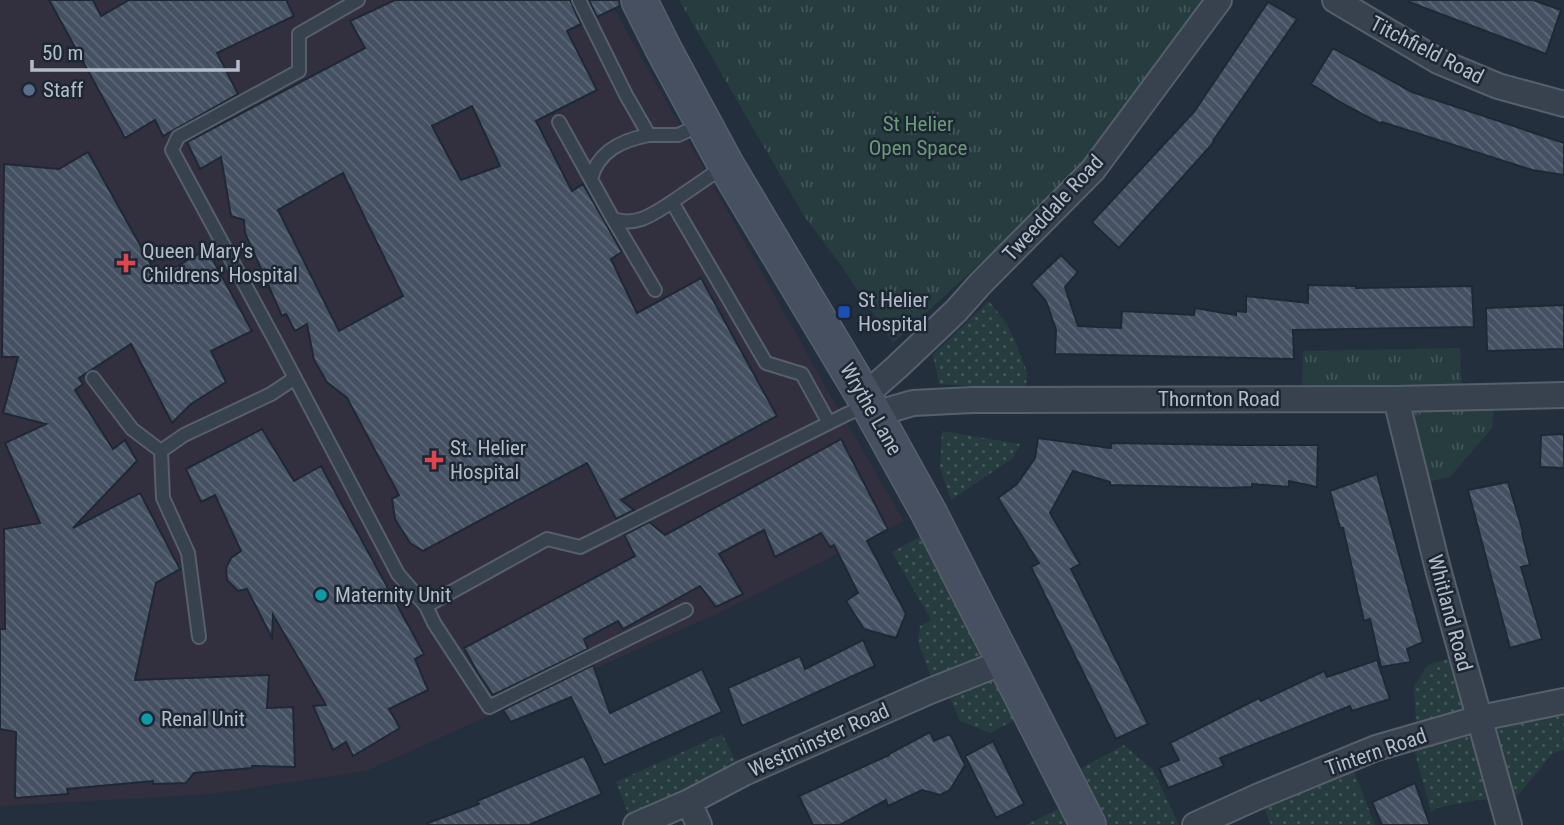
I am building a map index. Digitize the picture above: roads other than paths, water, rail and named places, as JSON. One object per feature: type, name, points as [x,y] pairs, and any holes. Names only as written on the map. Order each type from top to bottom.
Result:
[{"type":"main road","name":"Wrythe Lane","points":[[639,0],[726,165],[870,405],[929,513],[1088,825]]},
{"type":"street","name":"Tweeddale Road","points":[[870,405],[897,367],[956,311],[1093,170],[1219,0]]},
{"type":"street","name":"Titchfield Road","points":[[1335,0],[1438,61],[1498,86],[1564,104]]},
{"type":"street","name":"Thornton Road","points":[[870,405],[972,400],[1564,396]]},
{"type":"street","name":"Whitland Road","points":[[1396,399],[1438,569],[1509,825]]},
{"type":"street","name":"Westminster Road","points":[[636,825],[689,802],[744,773],[930,691],[1006,661]]},
{"type":"street","name":"Tintern Road","points":[[1195,825],[1376,748],[1480,718],[1564,701]]},
{"type":"street","points":[[689,802],[699,825]]},
{"type":"lane","points":[[358,0],[299,34],[299,71],[178,137],[172,150],[398,574],[426,606],[489,707],[686,610]]},
{"type":"lane","points":[[579,0],[649,135]]},
{"type":"lane","points":[[559,122],[655,290]]},
{"type":"lane","points":[[591,179],[593,168],[599,159],[629,139],[649,135],[678,135],[704,124]]},
{"type":"lane","points":[[613,219],[624,223],[651,215],[726,165]]},
{"type":"lane","points":[[672,202],[766,363],[802,374],[829,423]]},
{"type":"lane","points":[[93,378],[132,429],[160,452],[163,498],[188,553],[199,637]]},
{"type":"lane","points":[[160,452],[184,435],[271,394],[295,379]]},
{"type":"lane","points":[[426,606],[547,539],[580,547],[870,405]]},
{"type":"place","name":"Staff","points":[[29,90]]},
{"type":"place","name":"Queen Mary's Childrens' Hospital","points":[[126,263]]},
{"type":"place","name":"St Helier Hospital","points":[[844,312]]},
{"type":"place","name":"St. Helier Hospital","points":[[434,460]]},
{"type":"place","name":"Maternity Unit","points":[[321,595]]},
{"type":"place","name":"Renal Unit","points":[[147,719]]},
{"type":"park label","name":"St Helier Open Space","points":[[918,136]]}]
